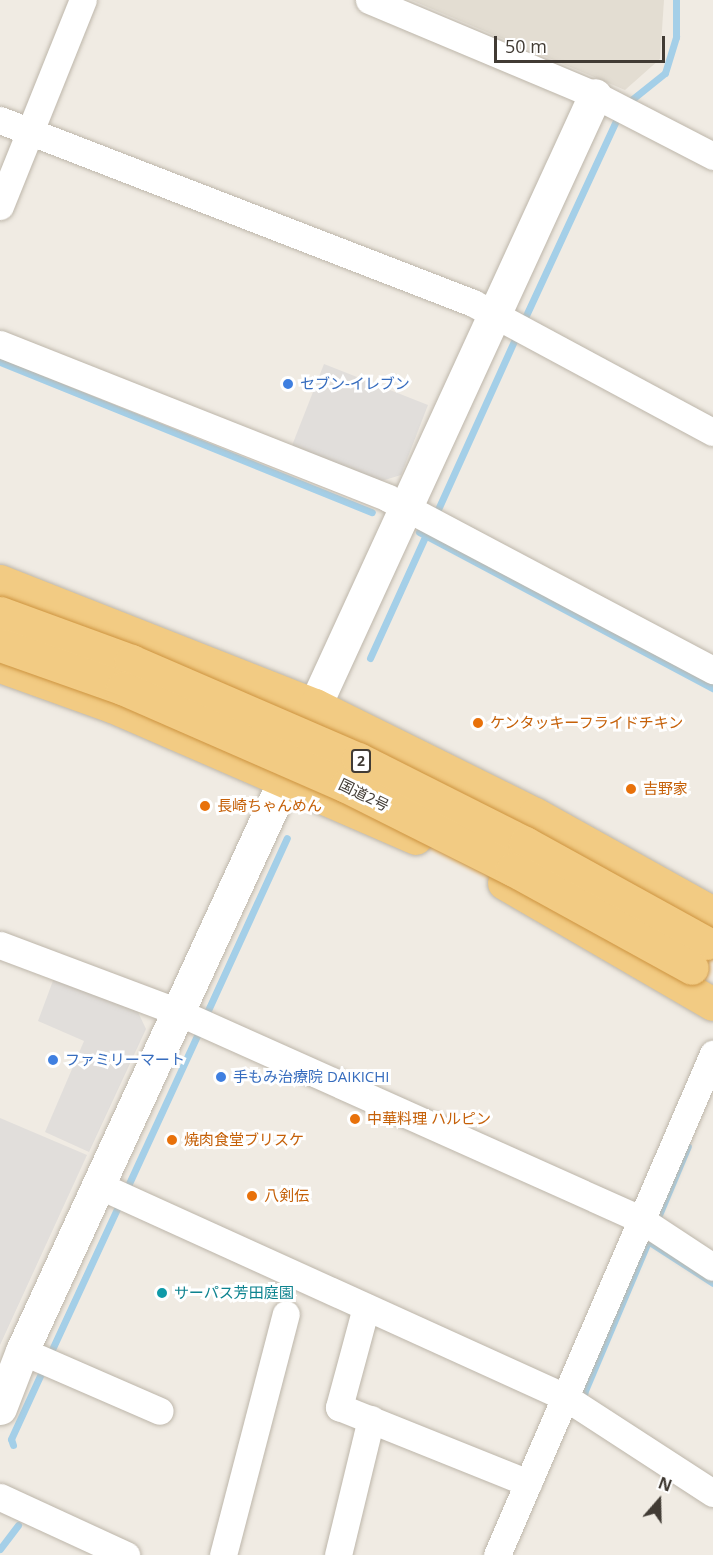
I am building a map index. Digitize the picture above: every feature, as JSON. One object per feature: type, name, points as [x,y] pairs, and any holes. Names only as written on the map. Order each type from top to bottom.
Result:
[{"type":"highway","points":[[0,581],[315,705],[535,814],[707,950]]},
{"type":"highway","name":"国道2号","points":[[0,613],[141,666],[358,759],[525,843],[707,950]]},
{"type":"highway","name":"国道2号","points":[[0,645],[123,688],[346,786],[512,869],[707,950]]},
{"type":"highway","points":[[0,666],[112,706],[399,830],[512,887],[713,1004]]},
{"type":"street","points":[[0,206],[83,0]]},
{"type":"street","points":[[375,1],[614,105],[713,156]]},
{"type":"street","points":[[0,1408],[38,1358],[194,1019],[315,705],[424,515],[614,105]]},
{"type":"street","points":[[0,120],[512,321],[713,432]]},
{"type":"street","points":[[0,344],[424,515],[713,670]]},
{"type":"street","points":[[0,945],[194,1019],[649,1226],[713,1267]]},
{"type":"street","points":[[497,1555],[568,1390],[649,1226],[713,1054]]},
{"type":"street","points":[[115,1193],[366,1307],[568,1390],[713,1493]]},
{"type":"street","points":[[366,1307],[339,1407],[528,1483]]},
{"type":"street","points":[[223,1555],[286,1314]]},
{"type":"street","points":[[38,1358],[160,1411]]},
{"type":"street","points":[[338,1555],[371,1419]]},
{"type":"street","points":[[0,1497],[113,1552]]},
{"type":"shaded area","points":[[411,0],[664,0],[660,59],[625,90]]},
{"type":"shaded area","points":[[324,364],[428,405],[401,475],[378,482],[291,448]]},
{"type":"shaded area","points":[[54,978],[137,1010],[146,1029],[89,1152],[45,1132],[84,1041],[38,1021]]},
{"type":"shaded area","points":[[0,1118],[87,1155],[0,1345]]},
{"type":"waterway","points":[[625,105],[665,73],[676,37],[676,0]]},
{"type":"waterway","points":[[523,322],[619,114]]},
{"type":"waterway","points":[[435,516],[518,332]]},
{"type":"waterway","points":[[0,362],[372,512]]},
{"type":"waterway","points":[[370,658],[430,526]]},
{"type":"waterway","points":[[419,532],[713,688]]},
{"type":"waterway","points":[[204,1019],[287,838]]},
{"type":"waterway","points":[[126,1190],[200,1029]]},
{"type":"waterway","points":[[656,1222],[688,1146]]},
{"type":"waterway","points":[[49,1356],[121,1200]]},
{"type":"waterway","points":[[576,1390],[584,1393],[652,1232]]},
{"type":"waterway","points":[[648,1241],[713,1283]]},
{"type":"waterway","points":[[13,1445],[11,1439],[44,1367]]},
{"type":"waterway","points":[[0,1549],[18,1525]]},
{"type":"place","name":"セブン-イレブン","points":[[288,384]]},
{"type":"place","name":"ケンタッキーフライドチキン","points":[[478,723]]},
{"type":"place","name":"吉野家","points":[[631,789]]},
{"type":"place","name":"長崎ちゃんめん","points":[[205,806]]},
{"type":"place","name":"ファミリーマート","points":[[53,1060]]},
{"type":"place","name":"手もみ治療院 DAIKICHI","points":[[221,1077]]},
{"type":"place","name":"中華料理 ハルピン","points":[[355,1119]]},
{"type":"place","name":"焼肉食堂ブリスケ","points":[[172,1140]]},
{"type":"place","name":"八剣伝","points":[[252,1196]]},
{"type":"place","name":"サーパス芳田庭園","points":[[162,1293]]}]
